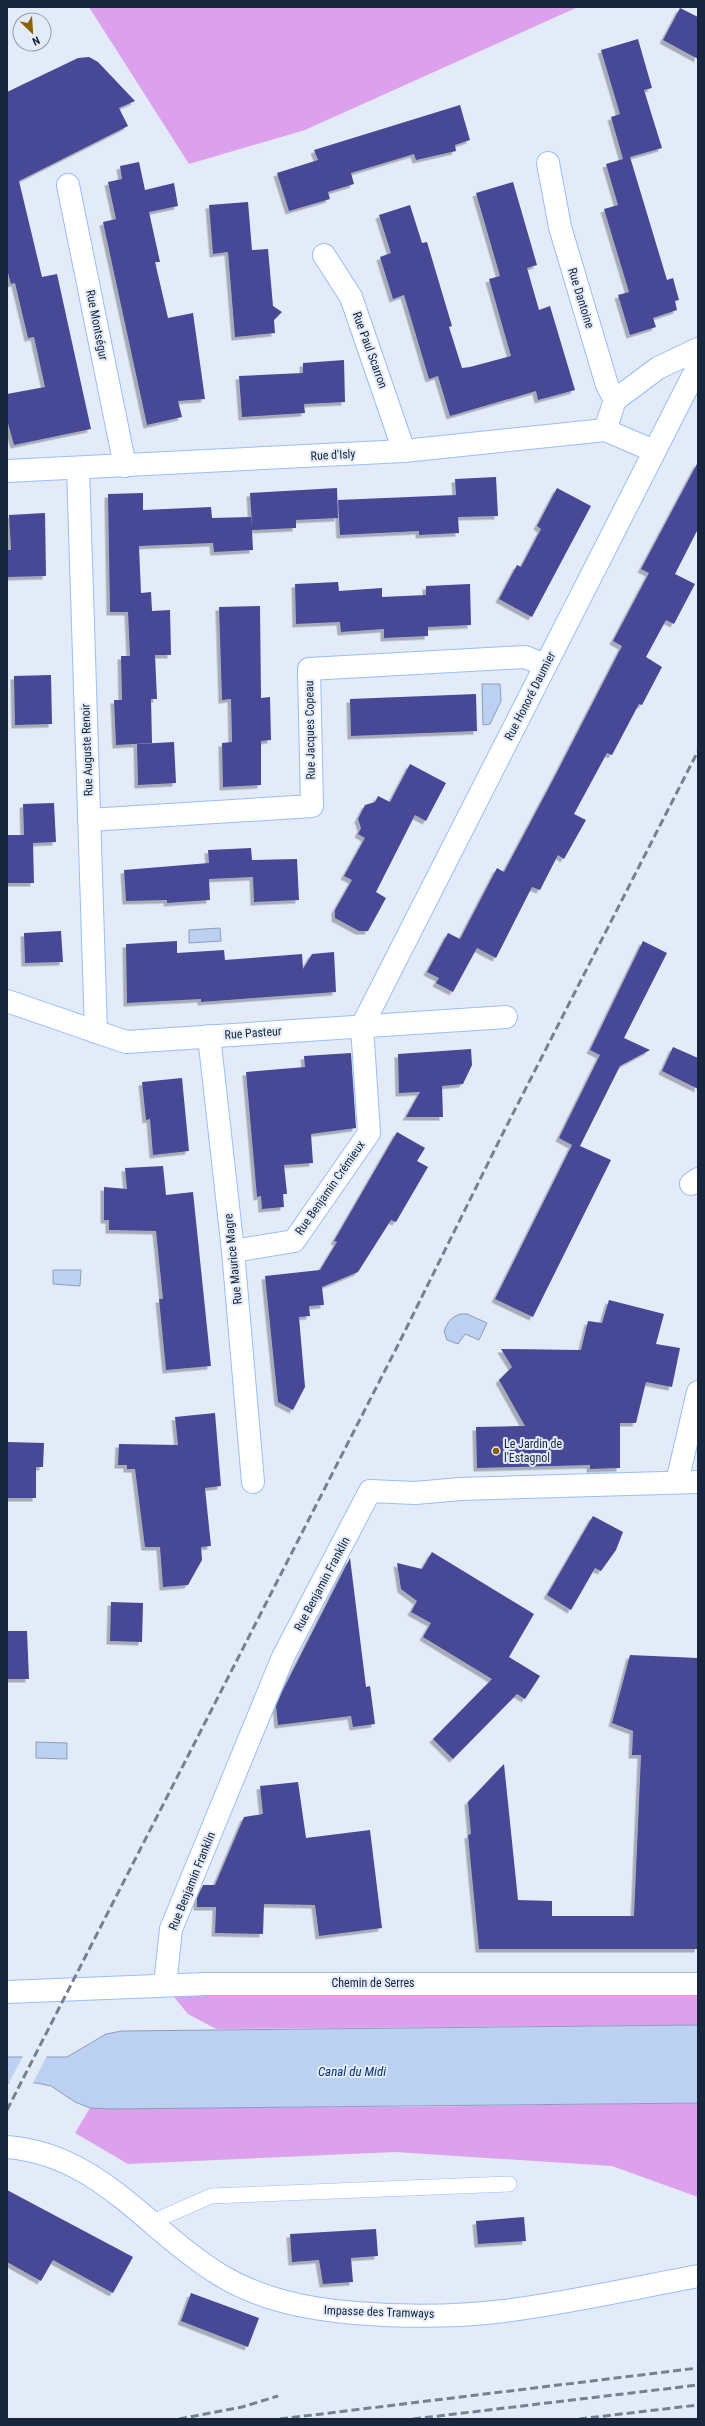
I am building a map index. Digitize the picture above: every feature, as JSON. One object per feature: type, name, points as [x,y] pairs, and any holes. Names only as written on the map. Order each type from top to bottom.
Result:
[{"type":"street","name":"Rue Dantoine","points":[[548,163],[560,227],[607,385],[614,400]]},
{"type":"street","name":"Rue Montségur","points":[[68,185],[125,466]]},
{"type":"street","name":"Rue Paul Scarron","points":[[324,255],[351,297],[404,451]]},
{"type":"street","points":[[605,430],[614,400],[658,368],[698,349]]},
{"type":"street","name":"Rue Honoré Daumier","points":[[362,1026],[698,366]]},
{"type":"street","name":"Rue d'Isly","points":[[7,471],[404,451],[605,430],[654,451]]},
{"type":"street","name":"Rue Auguste Renoir","points":[[78,468],[96,1032]]},
{"type":"street","name":"Rue Jacques Copeau","points":[[89,820],[312,806],[309,670],[525,657],[545,665]]},
{"type":"street","name":"Rue Pasteur","points":[[7,1001],[126,1042],[506,1017]]},
{"type":"street","name":"Rue Benjamin Crémieux","points":[[233,1251],[294,1241],[369,1133],[362,1026]]},
{"type":"street","name":"Rue Maurice Magre","points":[[209,1036],[233,1251],[253,1482]]},
{"type":"street","points":[[688,1482],[698,1392]]},
{"type":"street","name":"Rue Benjamin Franklin","points":[[165,1986],[172,1929],[283,1657],[370,1491],[415,1493],[460,1489],[688,1482]]},
{"type":"street","name":"Chemin de Serres","points":[[7,1992],[165,1986],[501,1982],[698,1984]]},
{"type":"street","name":"Impasse des Tramways","points":[[7,2147],[40,2151],[71,2163],[93,2176],[200,2261],[246,2289],[271,2299],[317,2310],[379,2315],[453,2315],[504,2311],[698,2276]]},
{"type":"lane","points":[[152,2222],[211,2196],[509,2184]]},
{"type":"shaded area","points":[[89,7],[578,7],[305,130],[189,164]]},
{"type":"shaded area","points":[[207,1991],[698,1992],[698,2025],[216,2029],[188,2014],[174,1997]]},
{"type":"shaded area","points":[[698,2103],[698,2197],[612,2166],[395,2152],[128,2164],[75,2133],[90,2108],[401,2107]]},
{"type":"water","points":[[482,684],[500,684],[501,701],[490,724],[483,725]]},
{"type":"water","points":[[220,928],[221,941],[189,943],[189,930]]},
{"type":"water","points":[[53,1270],[81,1270],[80,1286],[53,1284]]},
{"type":"water","points":[[460,1314],[467,1314],[487,1323],[479,1340],[465,1334],[458,1344],[447,1340],[444,1331],[447,1325],[452,1319]]},
{"type":"water","points":[[36,1742],[67,1743],[67,1759],[36,1758]]},
{"type":"water","name":"Canal du Midi","points":[[698,2025],[698,2103],[112,2109],[90,2108],[75,2102],[51,2086],[37,2083],[7,2083],[7,2057],[67,2057],[106,2034],[122,2031]]},
{"type":"pier","points":[[23,2056],[47,2056],[32,2085],[8,2085]]},
{"type":"building","points":[[680,8],[698,17],[698,59],[663,40]]},
{"type":"building","points":[[638,39],[652,88],[644,90],[662,148],[630,157],[667,280],[673,278],[679,300],[675,301],[677,310],[653,318],[656,327],[630,335],[618,295],[629,292],[604,209],[618,205],[606,164],[623,159],[611,117],[620,114],[601,50]]},
{"type":"building","points":[[89,57],[98,62],[135,101],[119,108],[128,126],[19,181],[42,277],[57,274],[91,429],[14,445],[7,420],[7,394],[45,387],[34,337],[28,338],[15,283],[11,284],[7,269],[7,92],[78,58]]},
{"type":"building","points":[[460,105],[470,140],[455,145],[456,151],[416,160],[414,154],[351,173],[354,184],[328,192],[330,199],[289,211],[277,173],[318,160],[314,150]]},
{"type":"building","points":[[139,162],[145,190],[174,183],[178,206],[149,212],[160,262],[155,262],[168,318],[193,313],[205,399],[178,401],[182,417],[147,425],[103,222],[116,219],[108,182],[122,179],[120,166]]},
{"type":"building","points":[[513,182],[537,265],[527,268],[539,310],[550,306],[575,390],[538,400],[536,391],[450,416],[438,376],[429,379],[404,295],[393,299],[380,257],[391,253],[379,215],[410,205],[422,243],[427,242],[452,326],[449,327],[462,368],[470,367],[511,356],[489,279],[500,276],[476,193]]},
{"type":"building","points":[[248,202],[252,250],[268,249],[273,306],[282,312],[274,320],[275,333],[235,337],[228,252],[213,254],[209,205]]},
{"type":"building","points":[[344,360],[345,402],[304,404],[305,413],[242,417],[239,376],[303,373],[303,363]]},
{"type":"building","points":[[698,462],[698,529],[675,574],[695,584],[674,624],[666,620],[646,657],[662,667],[642,705],[639,704],[612,755],[607,753],[574,814],[586,820],[564,859],[558,855],[540,890],[532,887],[496,958],[477,948],[453,992],[436,983],[439,978],[427,972],[448,933],[460,939],[497,868],[504,872],[622,646],[613,641],[649,573],[641,569]]},
{"type":"building","points":[[496,477],[498,516],[458,517],[459,533],[419,535],[419,531],[340,535],[338,500],[456,495],[455,479]]},
{"type":"building","points":[[337,488],[338,518],[296,520],[296,528],[252,530],[253,550],[214,552],[213,543],[139,546],[141,593],[151,592],[152,611],[170,610],[171,655],[155,655],[157,699],[151,699],[152,743],[116,745],[114,700],[122,700],[121,656],[130,656],[128,612],[110,612],[108,494],[143,493],[143,510],[211,507],[212,518],[251,517],[252,526],[250,493]]},
{"type":"building","points":[[557,488],[591,506],[532,617],[499,599],[517,565],[521,567],[541,529],[537,526]]},
{"type":"building","points":[[45,513],[46,576],[7,577],[7,550],[11,550],[9,515]]},
{"type":"building","points":[[338,582],[339,591],[382,588],[382,597],[426,595],[426,586],[470,584],[471,625],[428,627],[428,636],[384,638],[384,629],[341,632],[340,622],[296,624],[295,584]]},
{"type":"building","points":[[260,606],[261,698],[270,697],[271,740],[261,741],[261,785],[223,787],[222,743],[232,742],[231,699],[222,700],[219,607]]},
{"type":"building","points":[[51,675],[52,724],[15,725],[14,676]]},
{"type":"building","points":[[476,694],[477,731],[351,736],[350,699]]},
{"type":"building","points":[[174,742],[176,783],[138,785],[137,744]]},
{"type":"building","points":[[410,764],[446,783],[426,821],[415,815],[376,892],[386,898],[368,931],[359,931],[335,918],[335,910],[352,880],[344,876],[365,838],[358,834],[361,828],[358,819],[365,805],[375,802],[378,796],[390,802]]},
{"type":"building","points":[[54,803],[56,842],[33,843],[34,883],[7,883],[7,835],[24,835],[23,804]]},
{"type":"building","points":[[251,848],[252,860],[297,859],[299,900],[254,902],[253,877],[209,879],[210,900],[167,903],[167,900],[126,901],[124,870],[209,863],[208,850]]},
{"type":"building","points":[[61,931],[63,962],[25,963],[24,933]]},
{"type":"building","points":[[177,941],[177,953],[224,950],[225,960],[302,954],[303,969],[312,954],[334,952],[336,992],[201,1002],[201,999],[127,1003],[126,944]]},
{"type":"building","points":[[643,941],[667,953],[624,1038],[650,1050],[620,1066],[580,1146],[611,1160],[533,1317],[495,1299],[572,1145],[559,1138],[600,1055],[590,1050]]},
{"type":"building","points":[[673,1047],[698,1058],[698,1089],[662,1071]]},
{"type":"building","points":[[471,1049],[472,1065],[463,1084],[442,1086],[443,1117],[406,1117],[420,1092],[399,1093],[398,1054]]},
{"type":"building","points":[[351,1053],[356,1128],[311,1134],[313,1163],[284,1165],[287,1194],[283,1194],[284,1207],[262,1209],[261,1196],[257,1197],[246,1072],[305,1067],[304,1056]]},
{"type":"building","points":[[182,1078],[189,1151],[153,1155],[150,1119],[146,1120],[142,1082]]},
{"type":"building","points":[[397,1132],[425,1148],[417,1161],[428,1167],[396,1222],[391,1220],[358,1272],[322,1287],[324,1305],[309,1306],[310,1316],[299,1317],[305,1387],[293,1410],[278,1402],[265,1276],[320,1270],[337,1242],[334,1241]]},
{"type":"building","points":[[163,1166],[166,1195],[193,1192],[211,1366],[166,1370],[159,1299],[163,1299],[156,1231],[109,1230],[109,1220],[104,1220],[104,1187],[127,1189],[125,1168]]},
{"type":"building","points":[[609,1300],[664,1314],[656,1344],[680,1348],[672,1387],[646,1382],[636,1423],[620,1423],[620,1468],[590,1469],[590,1465],[477,1468],[476,1427],[525,1426],[499,1380],[512,1367],[501,1349],[581,1350],[588,1321],[602,1323]]},
{"type":"building","points":[[215,1413],[221,1486],[205,1488],[211,1546],[201,1547],[202,1560],[188,1585],[163,1587],[160,1547],[145,1547],[135,1469],[127,1469],[127,1465],[118,1465],[119,1444],[178,1445],[175,1417]]},
{"type":"building","points":[[7,1442],[44,1443],[43,1467],[36,1467],[36,1498],[7,1498]]},
{"type":"building","points":[[593,1516],[623,1532],[616,1550],[601,1571],[595,1568],[571,1610],[547,1595]]},
{"type":"building","points":[[432,1552],[534,1614],[509,1657],[540,1676],[525,1699],[517,1694],[453,1759],[433,1739],[492,1679],[423,1637],[431,1623],[411,1612],[417,1601],[401,1589],[397,1563],[422,1569]]},
{"type":"building","points":[[350,1558],[366,1687],[370,1686],[375,1724],[353,1727],[351,1716],[278,1725],[276,1706],[282,1692]]},
{"type":"building","points":[[111,1602],[143,1603],[142,1642],[110,1641]]},
{"type":"building","points":[[7,1631],[27,1631],[29,1679],[7,1679]]},
{"type":"building","points":[[630,1655],[698,1658],[698,1949],[479,1949],[468,1835],[471,1834],[468,1802],[504,1764],[518,1900],[552,1901],[552,1916],[634,1916],[641,1755],[632,1755],[633,1731],[612,1723]]},
{"type":"building","points":[[298,1782],[306,1838],[370,1830],[382,1928],[319,1936],[315,1905],[264,1904],[263,1934],[215,1933],[216,1907],[197,1907],[197,1898],[203,1885],[215,1885],[244,1817],[263,1814],[260,1786]]},
{"type":"building","points":[[7,2190],[133,2257],[113,2293],[53,2260],[41,2281],[7,2262]]},
{"type":"building","points":[[524,2217],[526,2241],[478,2244],[476,2221]]},
{"type":"building","points":[[376,2229],[378,2256],[351,2258],[353,2282],[323,2284],[319,2260],[292,2262],[290,2234]]},
{"type":"building","points":[[191,2293],[259,2318],[248,2347],[181,2321]]},
{"type":"railway","points":[[7,2110],[399,1343],[501,1137],[698,751]]},
{"type":"railway","points":[[280,2419],[698,2368]]},
{"type":"railway","points":[[413,2419],[698,2385]]},
{"type":"railway","points":[[179,2419],[242,2407],[278,2396]]},
{"type":"railway","points":[[579,2419],[698,2405]]},
{"type":"place","name":"Le Jardin de l'Estagnol","points":[[496,1451]]}]
